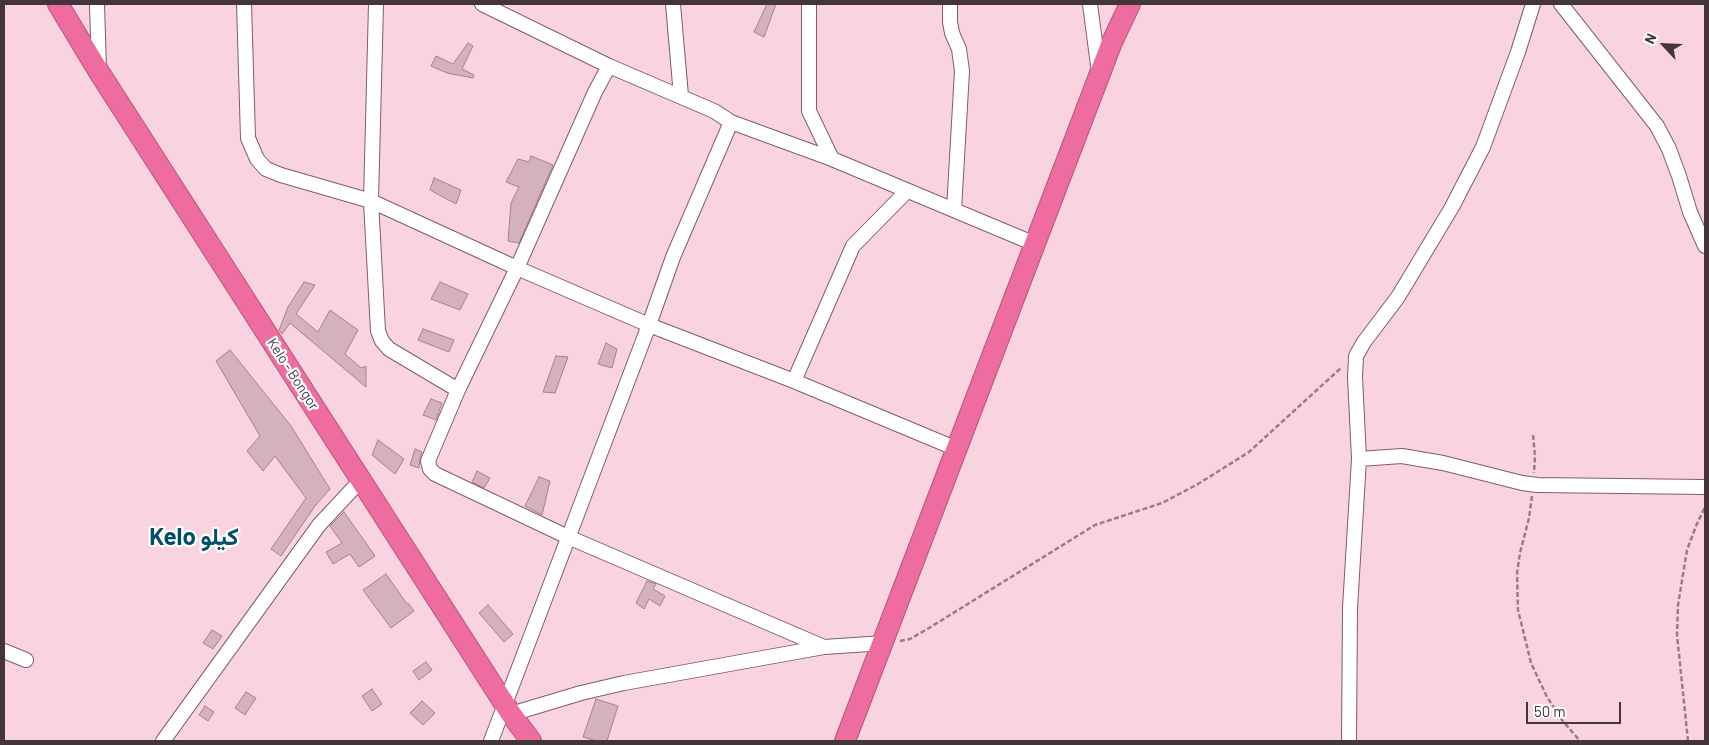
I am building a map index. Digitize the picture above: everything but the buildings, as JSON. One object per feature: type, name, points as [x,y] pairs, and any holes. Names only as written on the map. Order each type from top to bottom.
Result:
[{"type":"highway","name":"Kelo - Bongor","points":[[58,4],[99,72],[531,741]]},
{"type":"highway","points":[[845,741],[1112,42],[1130,4]]},
{"type":"street","points":[[97,4],[99,72]]},
{"type":"street","points":[[244,4],[248,138],[257,159],[266,169],[371,201],[517,268],[649,324],[794,381],[957,449]]},
{"type":"street","points":[[376,4],[371,201],[378,330],[382,341],[390,349],[458,390]]},
{"type":"street","points":[[482,4],[609,66],[714,111],[731,122],[832,159],[1035,244]]},
{"type":"street","points":[[673,4],[681,96]]},
{"type":"street","points":[[809,4],[808,104],[811,117],[832,159]]},
{"type":"street","points":[[950,4],[950,22],[952,33],[959,49],[962,71],[954,210]]},
{"type":"street","points":[[1090,4],[1099,76]]},
{"type":"street","points":[[1349,741],[1350,608],[1359,459],[1355,377],[1356,356],[1403,289],[1452,207],[1483,148],[1518,52],[1533,4]]},
{"type":"street","points":[[1561,4],[1657,126],[1669,149],[1690,212],[1705,246]]},
{"type":"street","points":[[609,66],[595,92],[517,268],[458,390],[428,461],[430,469],[435,474],[568,537],[824,647]]},
{"type":"street","points":[[491,741],[508,708],[568,537],[673,257],[731,122]]},
{"type":"street","points":[[794,381],[853,246],[907,191]]},
{"type":"street","points":[[1359,459],[1402,456],[1443,463],[1537,485],[1705,487]]},
{"type":"street","points":[[163,741],[319,525],[361,480]]},
{"type":"street","points":[[508,708],[624,683],[824,647],[884,643]]},
{"type":"street","points":[[4,652],[26,660]]},
{"type":"path","points":[[884,643],[910,639],[923,632],[1095,525],[1162,503],[1207,478],[1249,452],[1356,356]]},
{"type":"path","points":[[1688,741],[1678,635],[1678,605],[1687,550],[1705,507]]},
{"type":"path","points":[[1520,553],[1517,573],[1518,610],[1531,663],[1547,697],[1562,720],[1580,741]]},
{"type":"district","name":"Kelo كيلو","points":[[194,537]]}]
